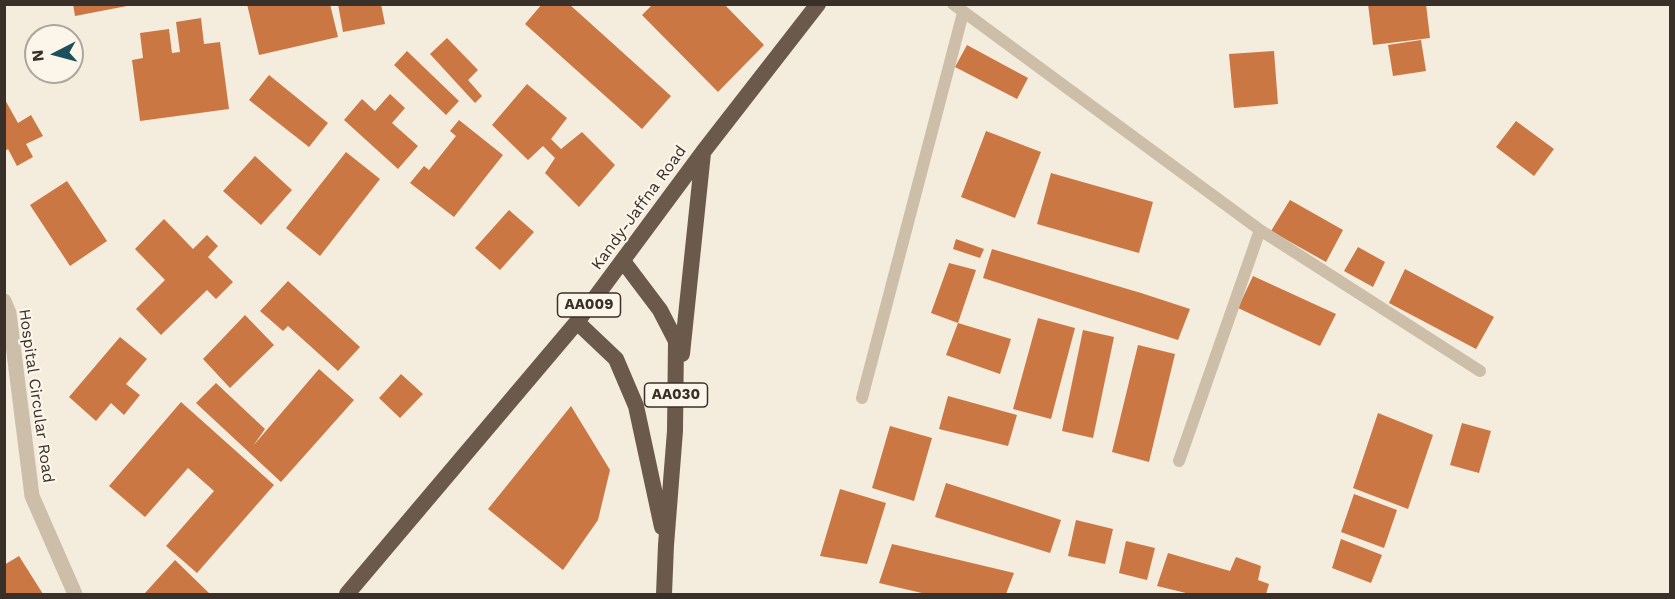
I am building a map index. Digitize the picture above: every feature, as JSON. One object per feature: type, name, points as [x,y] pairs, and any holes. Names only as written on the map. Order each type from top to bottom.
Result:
[{"type":"highway","name":"Kandy-Jaffna Road","points":[[347,594],[577,322],[703,152],[818,4]]},
{"type":"highway","points":[[675,430],[703,152]]},
{"type":"highway","name":"AA030","points":[[623,261],[660,310],[676,341],[675,430],[664,594]]},
{"type":"highway","name":"AA030","points":[[577,322],[616,359],[636,406],[666,545]]},
{"type":"street","name":"Hospital Circular Road","points":[[4,301],[9,313],[32,496],[75,594]]},
{"type":"lane","points":[[953,4],[1260,230],[1480,371]]},
{"type":"lane","points":[[862,399],[963,13]]},
{"type":"lane","points":[[1179,461],[1260,230]]},
{"type":"building","points":[[73,4],[127,4],[127,6],[75,16]]},
{"type":"building","points":[[247,4],[330,4],[338,37],[259,55]]},
{"type":"building","points":[[338,4],[381,4],[385,24],[343,32]]},
{"type":"building","points":[[542,4],[569,4],[671,96],[642,129],[525,24]]},
{"type":"building","points":[[653,4],[724,4],[764,45],[718,92],[642,15]]},
{"type":"building","points":[[1368,4],[1426,4],[1430,38],[1373,45]]},
{"type":"building","points":[[201,18],[204,44],[220,42],[229,109],[140,121],[132,60],[143,58],[140,33],[169,29],[172,53],[180,52],[176,22]]},
{"type":"building","points":[[447,38],[478,70],[468,80],[482,96],[475,103],[430,54]]},
{"type":"building","points":[[1421,40],[1426,71],[1393,76],[1388,45]]},
{"type":"building","points":[[967,45],[1028,78],[1017,99],[955,67]]},
{"type":"building","points":[[407,51],[459,101],[446,115],[394,65]]},
{"type":"building","points":[[1274,51],[1278,104],[1234,108],[1229,54]]},
{"type":"building","points":[[269,75],[328,123],[309,147],[249,100]]},
{"type":"building","points":[[527,84],[567,118],[551,139],[561,149],[582,132],[615,165],[579,207],[545,173],[555,158],[543,146],[528,160],[492,125]]},
{"type":"building","points":[[390,94],[405,108],[392,123],[418,146],[398,169],[344,120],[362,99],[375,111]]},
{"type":"building","points":[[4,98],[18,123],[31,115],[43,136],[26,144],[33,157],[17,166],[8,149],[4,152]]},
{"type":"building","points":[[459,120],[503,155],[454,217],[410,183],[424,166],[429,170],[456,136],[450,131]]},
{"type":"building","points":[[1516,121],[1554,149],[1534,176],[1496,147]]},
{"type":"building","points":[[986,131],[1041,152],[1015,218],[961,197]]},
{"type":"building","points":[[346,152],[380,179],[320,256],[286,228]]},
{"type":"building","points":[[255,156],[292,190],[261,225],[223,191]]},
{"type":"building","points":[[1051,173],[1153,202],[1139,253],[1037,224]]},
{"type":"building","points":[[67,181],[107,241],[70,266],[30,205]]},
{"type":"building","points":[[1290,200],[1343,230],[1326,262],[1271,231]]},
{"type":"building","points":[[509,210],[534,232],[500,270],[475,248]]},
{"type":"building","points":[[164,219],[193,249],[207,235],[218,246],[208,257],[233,282],[216,299],[207,290],[161,335],[136,309],[165,280],[135,249]]},
{"type":"building","points":[[956,239],[984,249],[980,258],[953,249]]},
{"type":"building","points":[[1358,247],[1385,262],[1373,287],[1344,271]]},
{"type":"building","points":[[992,249],[1190,309],[1178,340],[983,278]]},
{"type":"building","points":[[949,263],[976,270],[958,323],[931,313]]},
{"type":"building","points":[[1405,269],[1494,317],[1476,349],[1389,303]]},
{"type":"building","points":[[1253,276],[1336,314],[1320,346],[1238,308]]},
{"type":"building","points":[[288,281],[360,347],[338,371],[288,326],[283,331],[260,311]]},
{"type":"building","points":[[245,315],[274,345],[230,388],[203,359]]},
{"type":"building","points":[[1038,318],[1075,328],[1051,419],[1013,409]]},
{"type":"building","points":[[958,323],[1011,339],[1000,374],[946,355]]},
{"type":"building","points":[[1083,330],[1114,337],[1093,438],[1062,431]]},
{"type":"building","points":[[120,337],[147,359],[126,384],[140,395],[124,415],[111,403],[96,421],[69,397]]},
{"type":"building","points":[[1138,345],[1175,354],[1149,462],[1112,452]]},
{"type":"building","points":[[319,369],[354,400],[281,482],[196,403],[216,383],[265,429],[253,446]]},
{"type":"building","points":[[401,374],[423,394],[400,418],[379,398]]},
{"type":"building","points":[[948,396],[1017,415],[1008,446],[939,429]]},
{"type":"building","points":[[181,402],[274,485],[197,573],[166,546],[214,491],[188,468],[145,517],[109,486]]},
{"type":"building","points":[[571,406],[610,470],[598,520],[563,570],[488,509]]},
{"type":"building","points":[[1378,413],[1433,435],[1408,509],[1353,488]]},
{"type":"building","points":[[1462,423],[1491,431],[1479,473],[1450,465]]},
{"type":"building","points":[[890,426],[932,438],[914,501],[872,488]]},
{"type":"building","points":[[946,483],[1061,520],[1050,553],[935,517]]},
{"type":"building","points":[[840,489],[886,503],[867,564],[820,556]]},
{"type":"building","points":[[1354,494],[1397,510],[1384,548],[1341,532]]},
{"type":"building","points":[[1076,520],[1113,529],[1105,564],[1068,556]]},
{"type":"building","points":[[1341,539],[1382,555],[1371,583],[1332,568]]},
{"type":"building","points":[[1126,541],[1155,548],[1147,580],[1119,573]]},
{"type":"building","points":[[892,544],[1014,573],[1006,594],[926,594],[879,583]]},
{"type":"building","points":[[1168,553],[1230,571],[1236,557],[1261,566],[1258,580],[1269,584],[1266,594],[1190,594],[1157,586]]},
{"type":"building","points":[[19,556],[43,594],[4,594],[4,565]]},
{"type":"building","points":[[175,560],[210,594],[145,593]]}]
